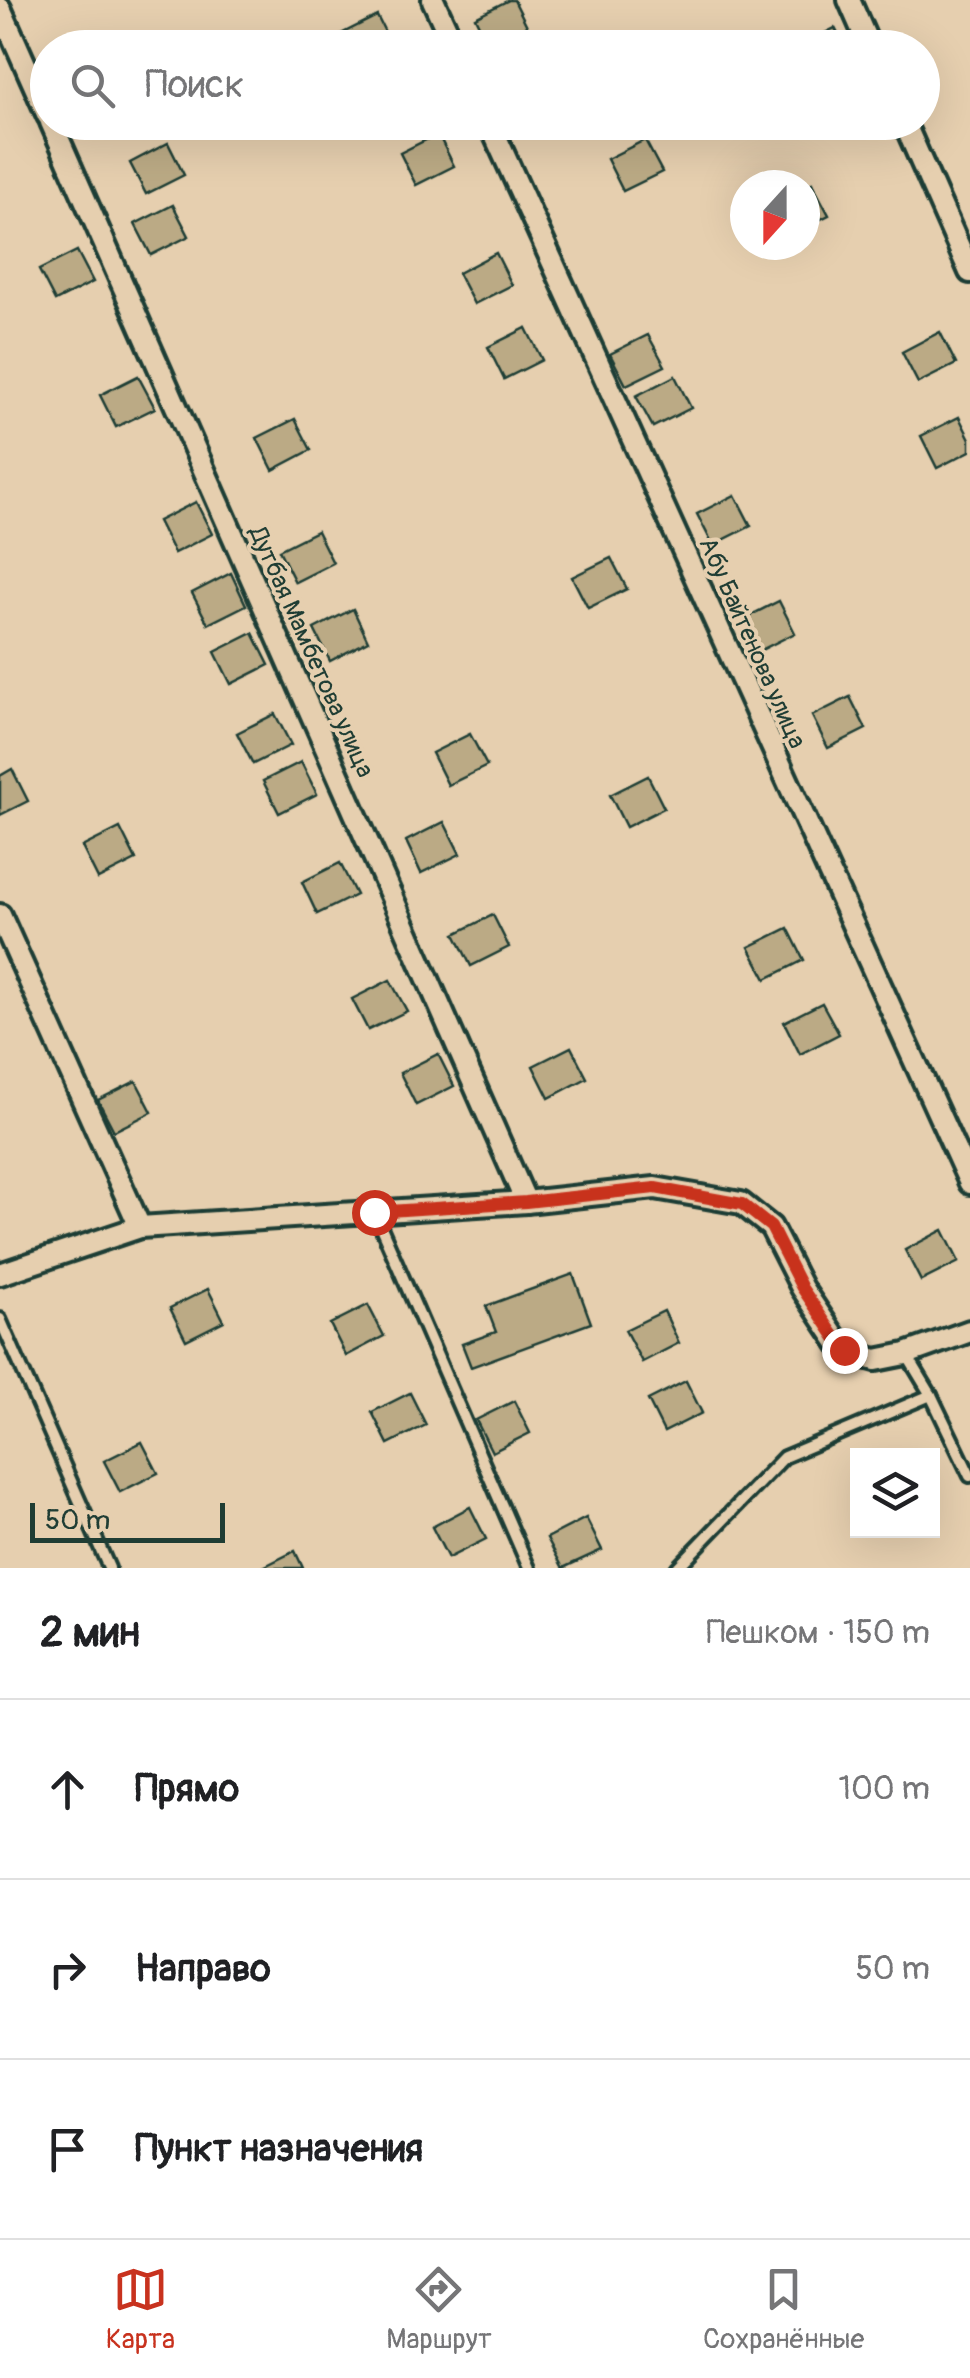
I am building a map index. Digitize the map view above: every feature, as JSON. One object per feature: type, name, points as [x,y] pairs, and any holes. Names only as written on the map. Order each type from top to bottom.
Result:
[{"type":"street","points":[[433,0],[447,30]]},
{"type":"street","points":[[849,0],[862,30]]},
{"type":"street","name":"Дутбая Мамбетова улица","points":[[0,8],[30,76]]},
{"type":"street","name":"Дутбая Мамбетова улица","points":[[58,140],[526,1202]]},
{"type":"street","name":"Абу Байтенова улица","points":[[497,140],[970,1183]]},
{"type":"street","points":[[912,140],[970,272]]},
{"type":"street","points":[[0,915],[140,1227]]},
{"type":"street","points":[[0,1274],[140,1227],[526,1202],[655,1188],[742,1204],[771,1227],[802,1288],[844,1350],[876,1360],[970,1332]]},
{"type":"lane","points":[[374,1212],[529,1568]]},
{"type":"lane","points":[[0,1319],[109,1568]]},
{"type":"lane","points":[[906,1354],[931,1395],[970,1476]]},
{"type":"lane","points":[[677,1568],[784,1457],[931,1395]]},
{"type":"building","points":[[514,0],[529,30],[481,30],[475,17]]},
{"type":"building","points":[[377,16],[384,30],[349,30]]},
{"type":"building","points":[[426,140],[441,140],[454,166],[416,185],[400,153]]},
{"type":"building","points":[[645,140],[662,172],[623,191],[607,159]]},
{"type":"building","points":[[168,143],[184,175],[146,194],[130,163]]},
{"type":"building","points":[[820,198],[829,215],[820,220]]},
{"type":"building","points":[[173,205],[189,236],[151,255],[135,224]]},
{"type":"building","points":[[77,251],[93,282],[55,301],[39,270]]},
{"type":"building","points":[[496,253],[512,285],[474,304],[458,273]]},
{"type":"building","points":[[526,328],[542,360],[504,379],[488,347]]},
{"type":"building","points":[[940,332],[956,364],[918,383],[902,352]]},
{"type":"building","points":[[648,335],[665,366],[626,385],[610,354]]},
{"type":"building","points":[[138,376],[155,408],[116,427],[100,395]]},
{"type":"building","points":[[675,376],[691,408],[653,427],[636,396]]},
{"type":"building","points":[[959,417],[970,439],[970,451],[937,468],[921,436]]},
{"type":"building","points":[[295,419],[311,450],[273,470],[257,438]]},
{"type":"building","points":[[735,495],[751,526],[713,545],[697,514]]},
{"type":"building","points":[[196,502],[212,534],[174,553],[158,521]]},
{"type":"building","points":[[317,531],[333,563],[295,582],[279,550]]},
{"type":"building","points":[[611,558],[627,589],[588,608],[572,577]]},
{"type":"building","points":[[231,573],[246,605],[208,624],[192,593]]},
{"type":"building","points":[[779,601],[795,633],[757,652],[741,620]]},
{"type":"building","points":[[353,609],[368,641],[330,661],[314,629]]},
{"type":"building","points":[[253,633],[269,665],[231,684],[215,652]]},
{"type":"building","points":[[850,697],[866,729],[828,748],[812,716]]},
{"type":"building","points":[[275,714],[291,745],[253,764],[237,733]]},
{"type":"building","points":[[470,734],[487,766],[448,785],[432,753]]},
{"type":"building","points":[[301,762],[317,794],[279,813],[263,781]]},
{"type":"building","points":[[12,769],[28,801],[0,815],[0,776]]},
{"type":"building","points":[[648,776],[664,808],[626,827],[610,795]]},
{"type":"building","points":[[444,822],[460,854],[421,873],[406,841]]},
{"type":"building","points":[[120,828],[136,860],[98,879],[82,847]]},
{"type":"building","points":[[340,863],[356,895],[317,914],[302,882]]},
{"type":"building","points":[[493,915],[509,947],[471,966],[455,934]]},
{"type":"building","points":[[788,928],[804,960],[766,979],[749,947]]},
{"type":"building","points":[[390,980],[407,1011],[368,1030],[352,999]]},
{"type":"building","points":[[822,1003],[839,1034],[800,1054],[784,1022]]},
{"type":"building","points":[[571,1047],[587,1078],[549,1098],[533,1066]]},
{"type":"building","points":[[438,1054],[454,1086],[416,1105],[400,1073]]},
{"type":"building","points":[[136,1081],[152,1112],[114,1131],[98,1100]]},
{"type":"building","points":[[943,1230],[959,1262],[921,1281],[905,1250]]},
{"type":"building","points":[[573,1274],[591,1323],[471,1367],[462,1344],[496,1332],[486,1306]]},
{"type":"building","points":[[208,1289],[224,1321],[186,1340],[170,1308]]},
{"type":"building","points":[[368,1305],[384,1336],[346,1356],[330,1324]]},
{"type":"building","points":[[664,1311],[679,1343],[642,1362],[625,1330]]},
{"type":"building","points":[[686,1381],[702,1413],[664,1432],[648,1400]]},
{"type":"building","points":[[410,1393],[426,1425],[388,1444],[372,1412]]},
{"type":"building","points":[[514,1401],[530,1433],[492,1452],[476,1420]]},
{"type":"building","points":[[142,1442],[158,1473],[120,1492],[104,1461]]},
{"type":"building","points":[[470,1507],[486,1539],[448,1558],[432,1527]]},
{"type":"building","points":[[586,1518],[602,1550],[563,1568],[547,1538]]},
{"type":"building","points":[[295,1551],[303,1568],[261,1568]]},
{"type":"route","points":[[374,1212],[655,1188],[742,1204],[771,1227],[802,1288],[844,1350]]}]
